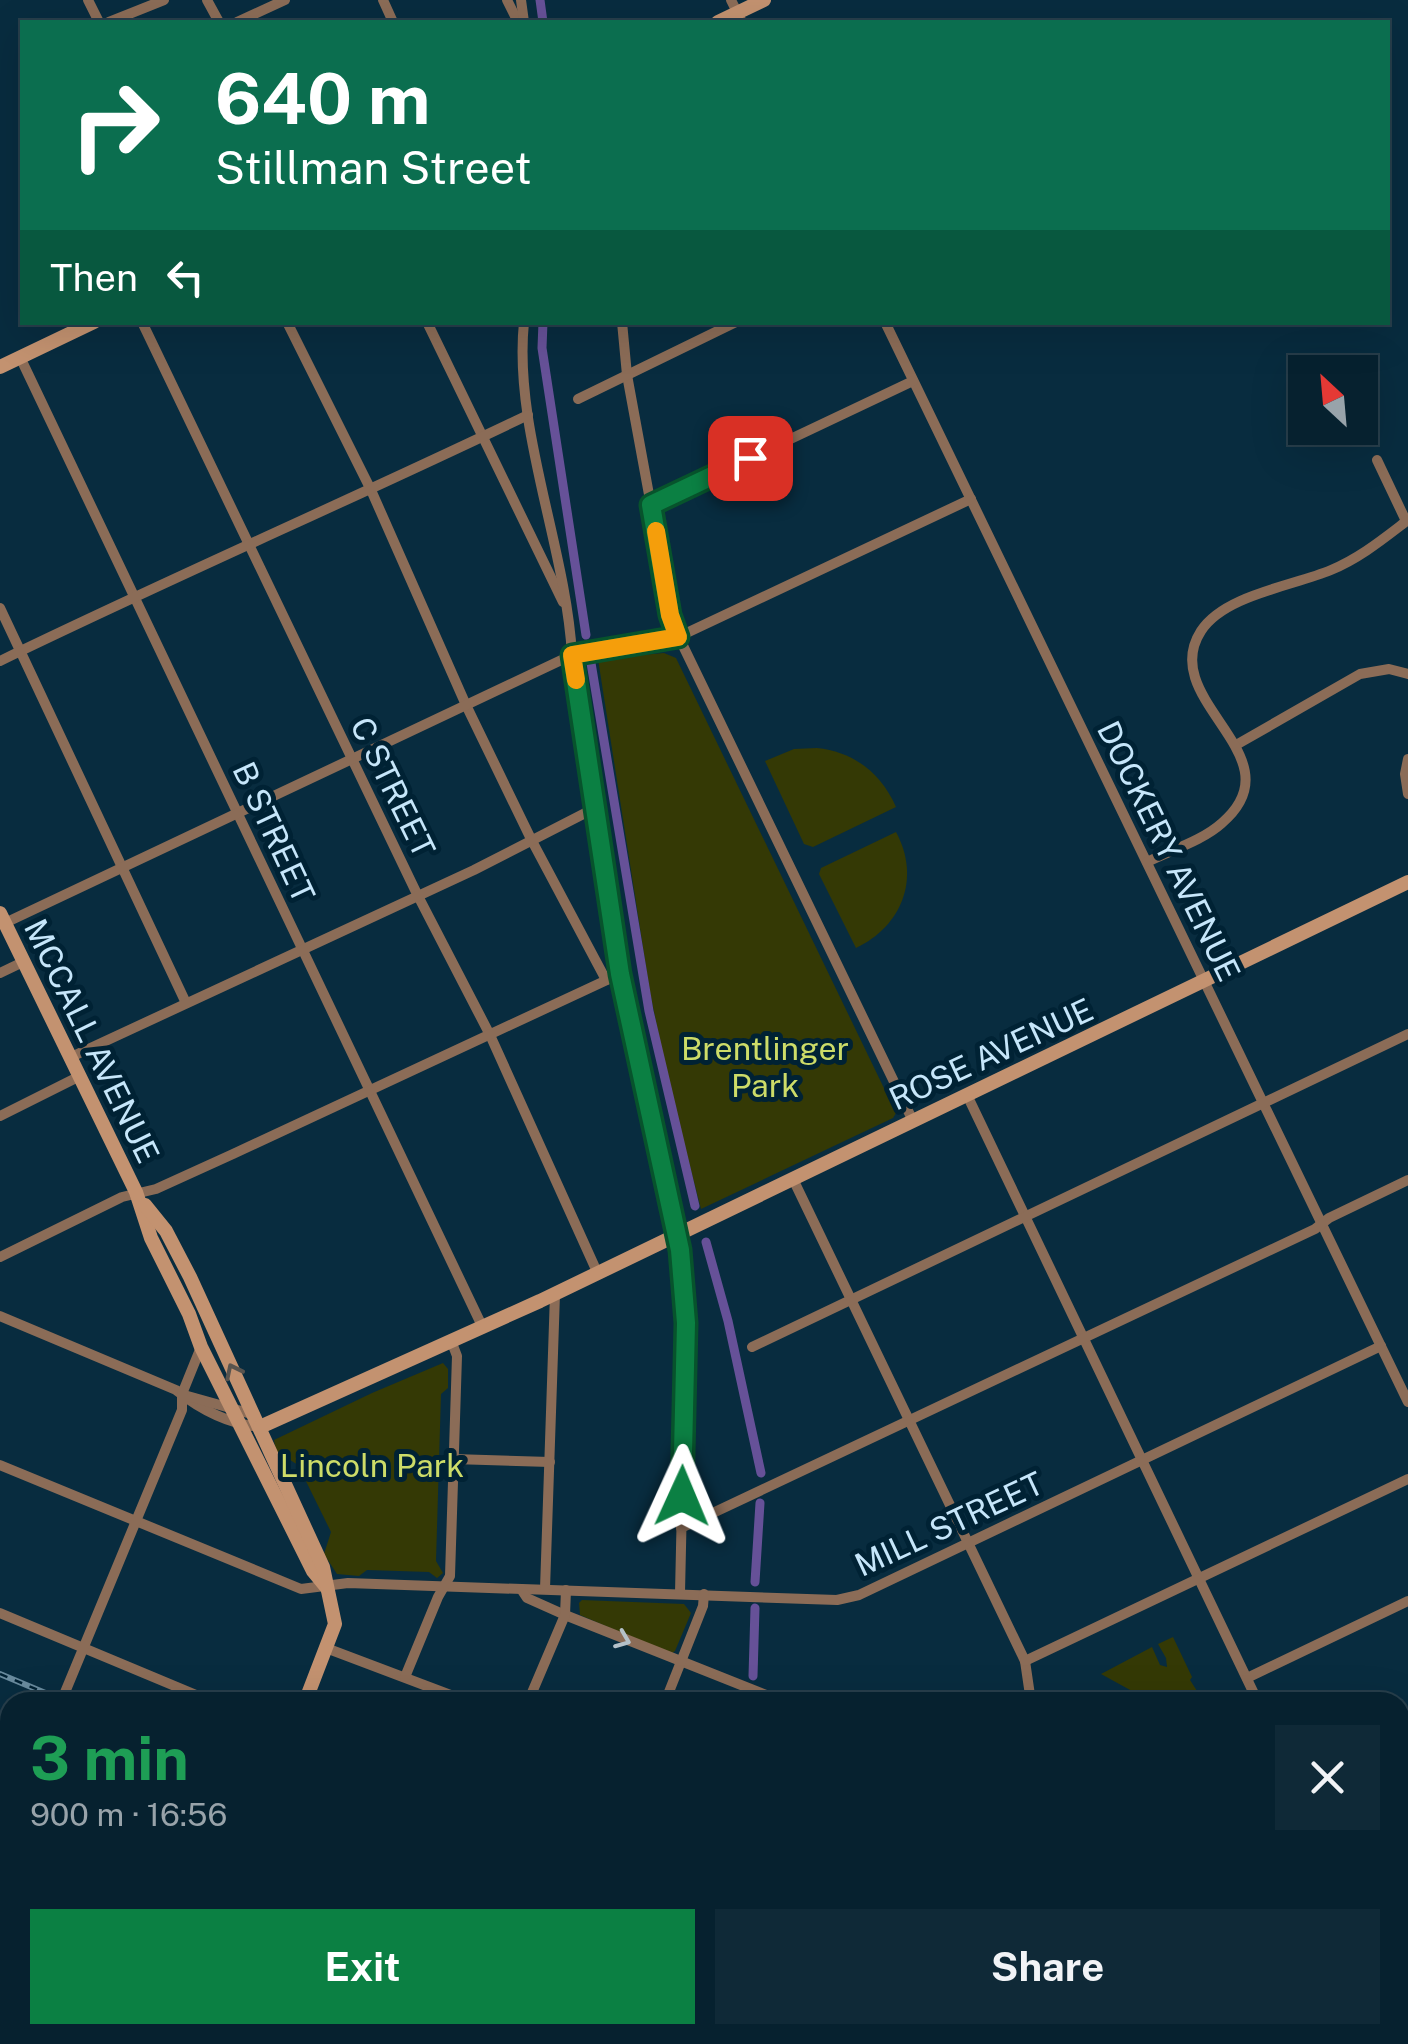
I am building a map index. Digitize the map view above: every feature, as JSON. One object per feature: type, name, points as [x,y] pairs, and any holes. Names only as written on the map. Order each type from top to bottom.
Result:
[{"type":"street","points":[[114,20],[164,0]]},
{"type":"street","points":[[241,20],[285,0]]},
{"type":"street","points":[[737,12],[764,0]]},
{"type":"street","points":[[0,367],[88,325]]},
{"type":"street","name":"C STREET","points":[[143,325],[417,894],[490,1036],[598,1274]]},
{"type":"street","points":[[288,325],[371,490],[466,705],[606,980]]},
{"type":"street","points":[[428,325],[570,616]]},
{"type":"street","points":[[524,325],[528,414],[570,616],[572,655],[620,974],[678,1236],[686,1323],[680,1593]]},
{"type":"street","points":[[622,325],[670,615],[678,637],[913,1121]]},
{"type":"street","points":[[578,399],[730,325]]},
{"type":"street","name":"DOCKERY AVENUE","points":[[886,325],[1408,1402]]},
{"type":"street","name":"B STREET","points":[[20,358],[483,1328]]},
{"type":"street","points":[[651,505],[913,381]]},
{"type":"street","points":[[0,661],[528,414]]},
{"type":"street","points":[[1146,862],[1215,829],[1234,810],[1245,778],[1236,746],[1194,678],[1192,652],[1204,626],[1234,604],[1344,564],[1407,520],[1377,460]]},
{"type":"street","points":[[2,918],[122,868],[572,655],[678,637],[971,499]]},
{"type":"street","points":[[0,608],[186,1003]]},
{"type":"street","points":[[1236,746],[1360,674],[1389,669],[1408,674]]},
{"type":"street","points":[[1408,759],[1408,794]]},
{"type":"street","points":[[68,1058],[474,870],[596,808]]},
{"type":"street","name":"ROSE AVENUE","points":[[261,1421],[452,1343],[1408,882]]},
{"type":"street","name":"MCCALL AVENUE","points":[[2,918],[136,1192],[151,1238],[201,1347],[312,1572],[326,1588]]},
{"type":"street","points":[[0,973],[23,962]]},
{"type":"street","points":[[0,1256],[620,974]]},
{"type":"street","points":[[752,1346],[1408,1034]]},
{"type":"street","points":[[0,1116],[78,1077]]},
{"type":"street","points":[[968,1096],[1253,1692]]},
{"type":"street","points":[[793,1179],[1026,1661],[1030,1692]]},
{"type":"street","points":[[681,1528],[1408,1180]]},
{"type":"street","name":"MCCALL AVENUE","points":[[136,1192],[166,1232],[261,1421],[322,1567],[326,1588]]},
{"type":"street","points":[[546,1589],[555,1294]]},
{"type":"street","points":[[0,1316],[239,1419],[261,1421]]},
{"type":"street","points":[[405,1677],[450,1576],[458,1356],[452,1343]]},
{"type":"street","name":"MILL STREET","points":[[0,1465],[301,1589],[348,1583],[848,1598],[1381,1346]]},
{"type":"street","points":[[65,1692],[183,1408],[182,1394],[201,1347]]},
{"type":"street","points":[[453,1459],[550,1462]]},
{"type":"street","points":[[1026,1661],[1408,1479]]},
{"type":"street","points":[[309,1692],[335,1624],[326,1588]]},
{"type":"street","points":[[521,1589],[528,1598],[564,1616],[758,1692]]},
{"type":"street","points":[[532,1692],[564,1616],[566,1590]]},
{"type":"street","points":[[669,1692],[704,1594]]},
{"type":"street","points":[[1247,1678],[1408,1601]]},
{"type":"street","points":[[0,1614],[189,1692]]},
{"type":"street","points":[[326,1648],[443,1692]]},
{"type":"green space","name":"Brentlinger Park","points":[[664,653],[676,658],[896,1113],[893,1118],[701,1209],[650,992],[598,659]]},
{"type":"green space","points":[[817,748],[843,754],[865,766],[883,784],[896,807],[813,847],[804,844],[765,761],[794,749]]},
{"type":"green space","points":[[896,832],[907,866],[903,899],[885,927],[856,948],[819,874],[821,868]]},
{"type":"green space","name":"Lincoln Park","points":[[443,1363],[448,1369],[448,1388],[441,1394],[436,1561],[443,1573],[437,1578],[429,1572],[367,1570],[359,1576],[337,1574],[324,1554],[331,1532],[298,1465],[276,1451],[274,1440]]},
{"type":"green space","points":[[582,1600],[684,1604],[691,1613],[671,1654],[580,1615]]},
{"type":"green space","points":[[1173,1637],[1198,1692],[1134,1692],[1101,1674],[1152,1647],[1160,1665],[1167,1667],[1158,1644]]},
{"type":"waterway","points":[[540,0],[543,20]]},
{"type":"waterway","points":[[543,325],[542,348],[586,635]]},
{"type":"waterway","points":[[591,663],[649,1011],[695,1206]]},
{"type":"waterway","points":[[706,1242],[728,1321],[761,1473]]},
{"type":"waterway","points":[[755,1582],[760,1503]]},
{"type":"waterway","points":[[753,1676],[755,1608]]},
{"type":"railway","points":[[0,1674],[43,1692]]},
{"type":"slow traffic","points":[[576,680],[572,655],[678,637],[670,615],[656,531]]},
{"type":"route","points":[[682,1496],[686,1323],[680,1250],[620,974],[572,655],[678,637],[670,615],[651,505],[750,458]]}]
